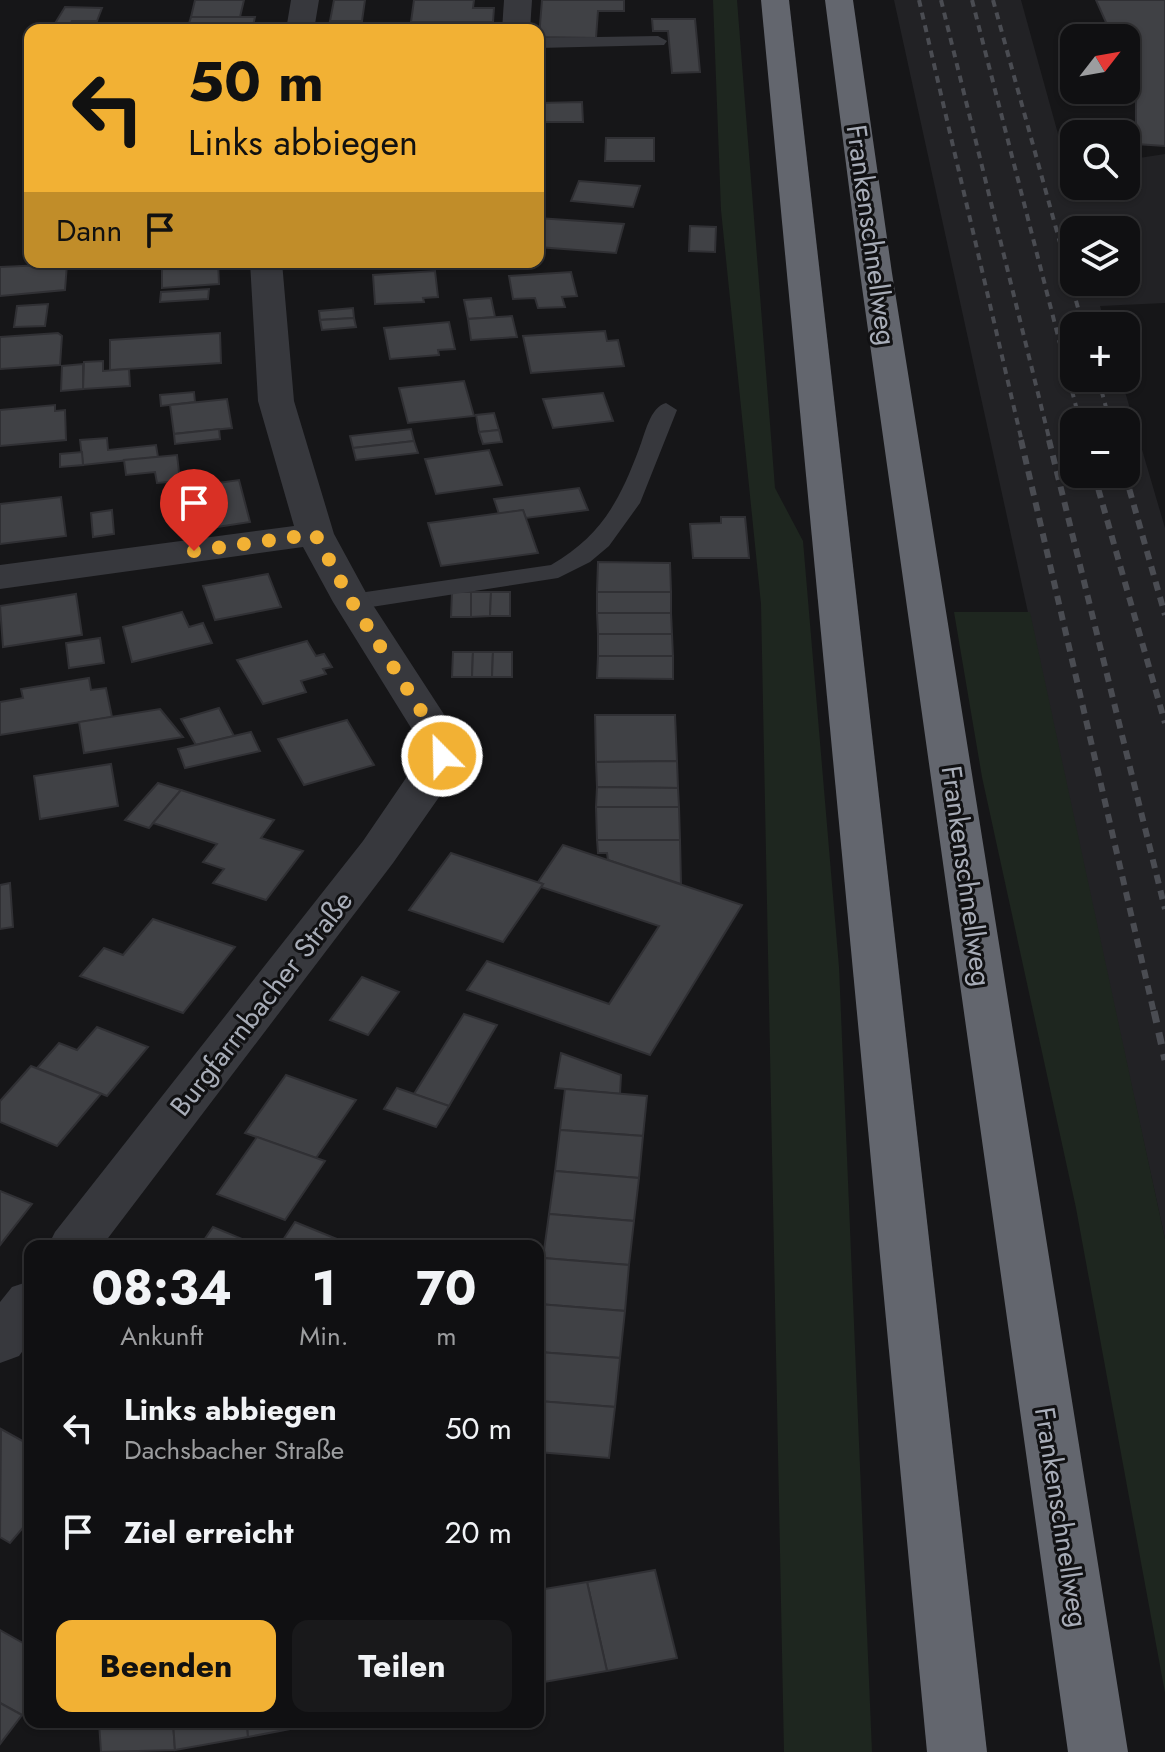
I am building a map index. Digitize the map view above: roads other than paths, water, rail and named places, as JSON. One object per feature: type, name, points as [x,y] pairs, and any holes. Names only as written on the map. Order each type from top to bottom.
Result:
[{"type":"highway","points":[[775,0],[957,1752]]},
{"type":"highway","name":"Frankenschnellweg","points":[[839,0],[876,273],[1098,1752]]},
{"type":"street","points":[[301,24],[305,0]]},
{"type":"street","points":[[516,24],[518,0]]},
{"type":"street","points":[[266,268],[276,401],[315,534],[352,602]]},
{"type":"street","points":[[0,577],[315,534]]},
{"type":"street","name":"Burgfarrnbacher Straße","points":[[78,1240],[378,852],[436,770],[442,756],[437,736],[352,602]]},
{"type":"lane","points":[[544,43],[658,41]]},
{"type":"lane","points":[[352,602],[558,571],[584,558],[600,545],[620,518],[666,410]]},
{"type":"railway","points":[[919,0],[1022,442]]},
{"type":"railway","points":[[941,0],[1050,442]]},
{"type":"railway","points":[[972,0],[1076,408]]},
{"type":"railway","points":[[993,0],[1079,312]]},
{"type":"railway","points":[[1102,392],[1106,408]]},
{"type":"railway","points":[[1021,440],[1154,1013]]},
{"type":"railway","points":[[1049,440],[1165,909]]},
{"type":"railway","points":[[1098,488],[1165,723]]},
{"type":"railway","points":[[1129,488],[1165,615]]},
{"type":"railway","points":[[1154,1011],[1165,1060]]}]
